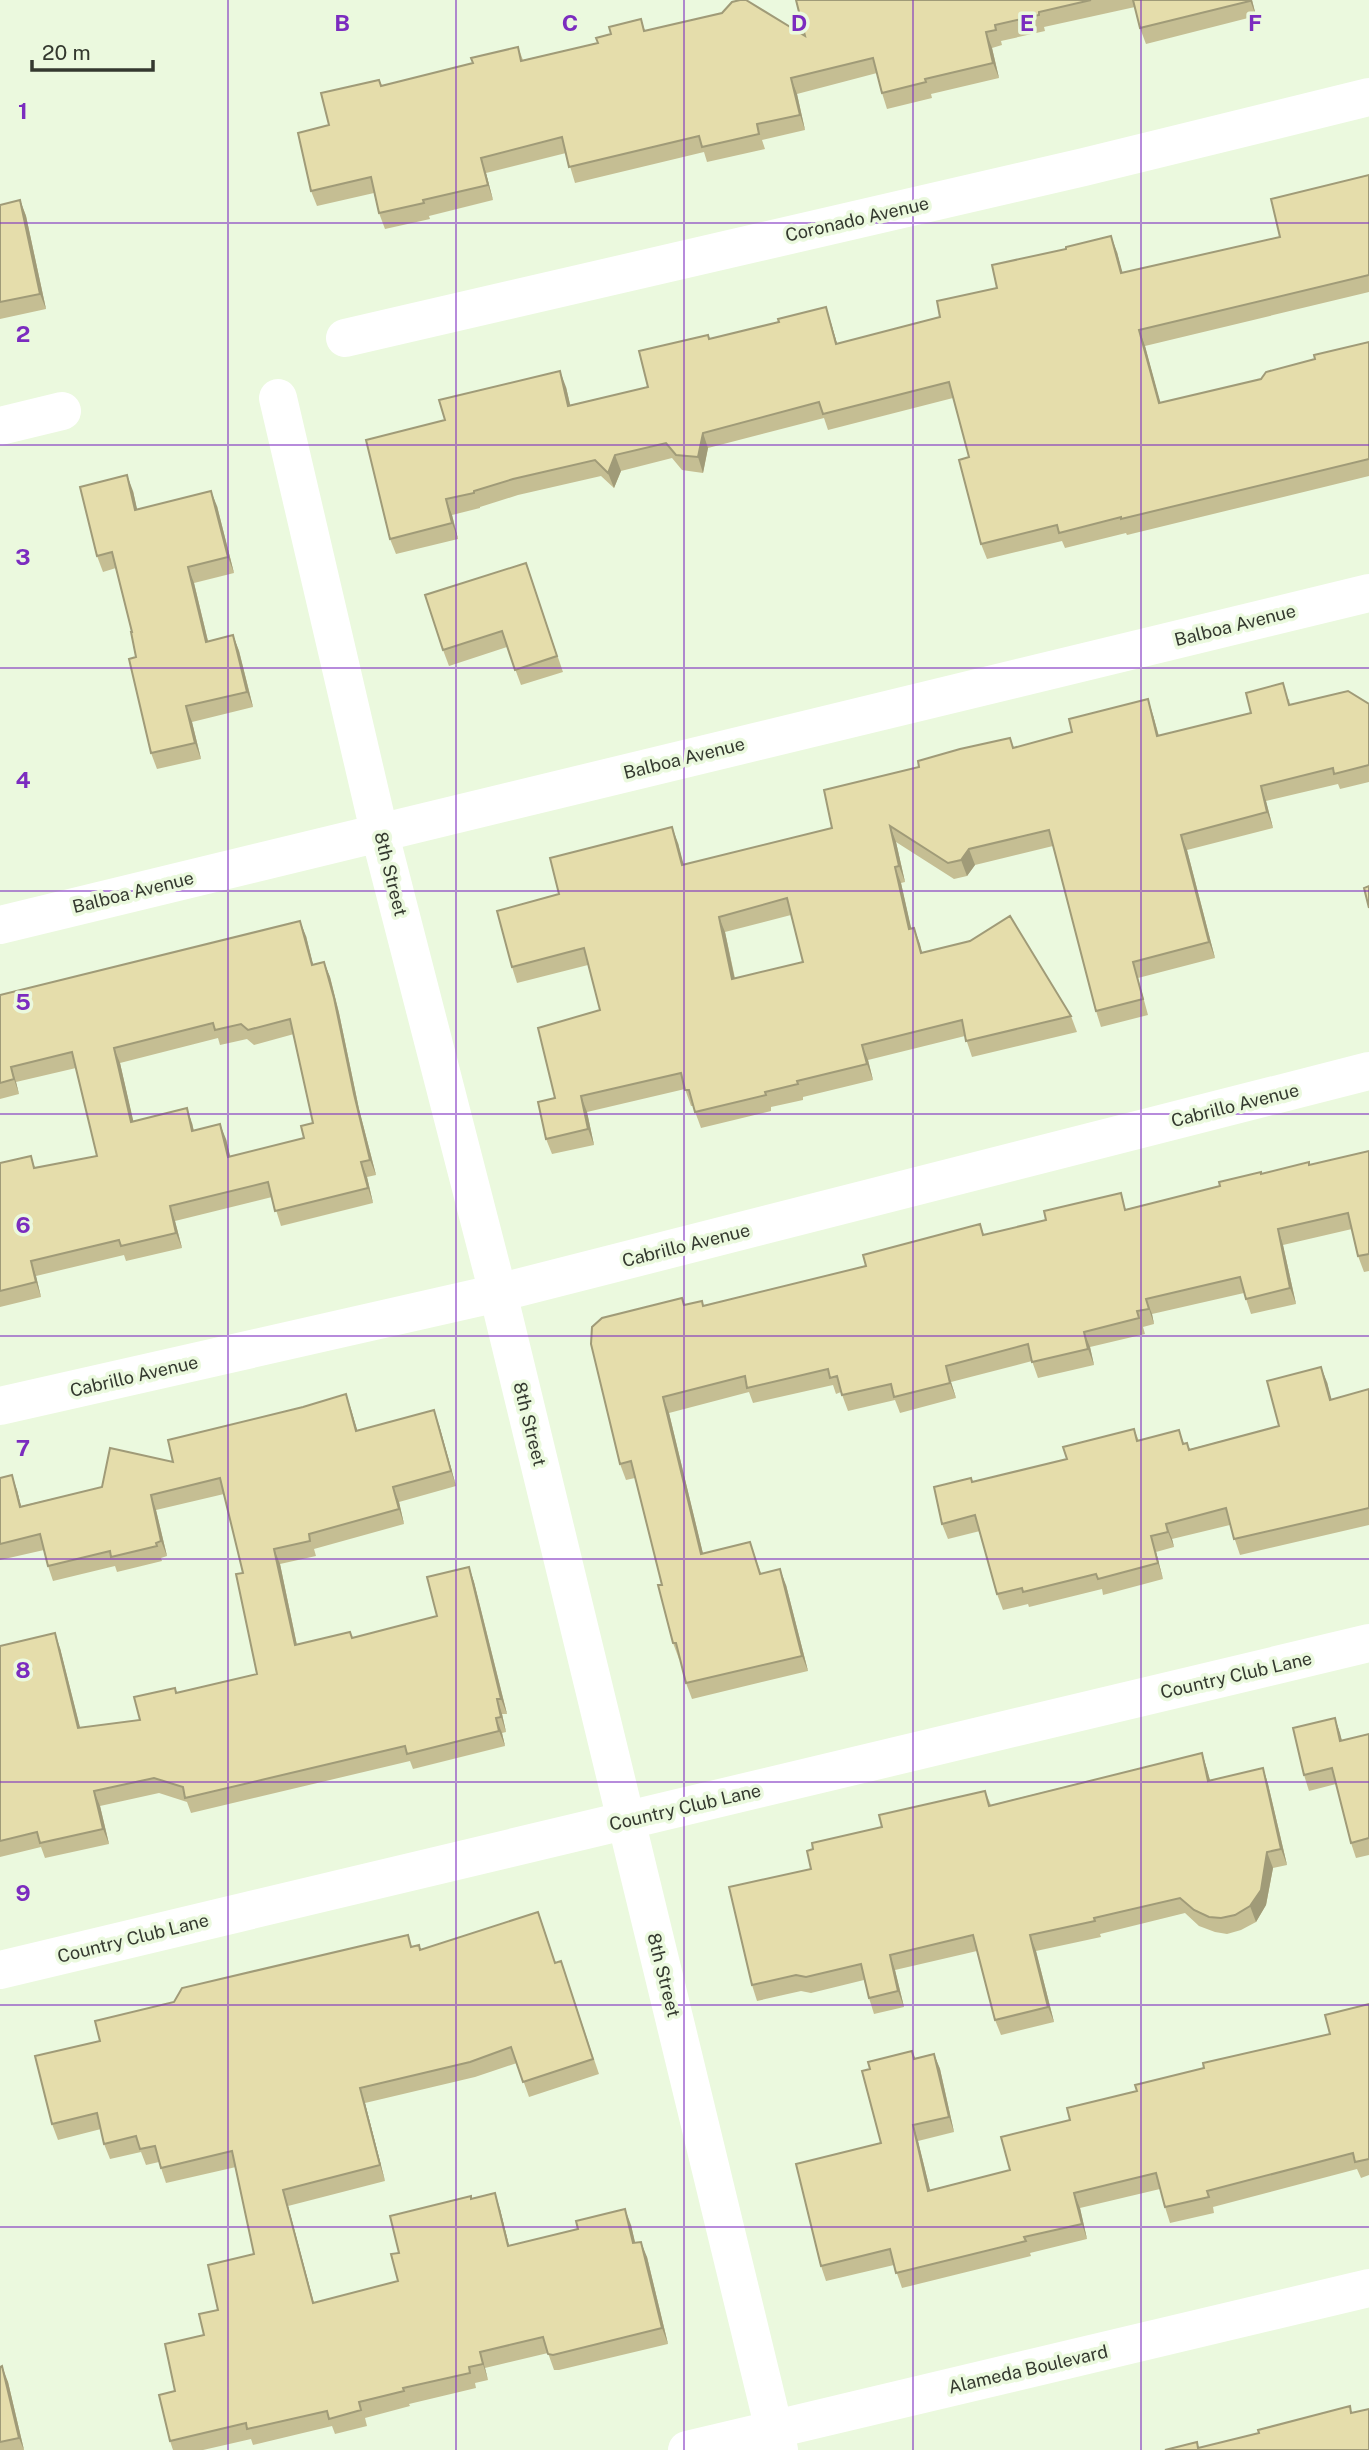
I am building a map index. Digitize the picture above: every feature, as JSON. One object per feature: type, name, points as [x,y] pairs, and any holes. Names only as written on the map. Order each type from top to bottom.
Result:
[{"type":"street","name":"Coronado Avenue","points":[[345,338],[1084,167],[1369,97]]},
{"type":"street","name":"8th Street","points":[[278,398],[380,831],[498,1293],[777,2440]]},
{"type":"street","points":[[0,426],[62,411]]},
{"type":"street","name":"Balboa Avenue","points":[[0,925],[1369,593]]},
{"type":"street","name":"Cabrillo Avenue","points":[[0,1406],[498,1293],[1369,1071]]},
{"type":"street","name":"Country Club Lane","points":[[0,1970],[1369,1643]]},
{"type":"street","name":"Alameda Boulevard","points":[[687,2450],[777,2440],[1369,2288]]},
{"type":"building","points":[[746,0],[805,36],[796,0],[1091,0],[995,25],[996,30],[986,32],[993,63],[925,79],[926,82],[882,93],[873,58],[791,78],[800,115],[757,124],[759,134],[702,147],[699,136],[569,167],[562,137],[481,158],[488,185],[379,213],[371,177],[311,191],[298,133],[329,125],[321,93],[379,80],[381,86],[473,63],[471,58],[518,47],[521,61],[598,43],[596,38],[611,34],[609,27],[641,19],[644,31],[722,13],[732,2]]},
{"type":"building","points":[[1133,0],[1250,0],[1250,1],[1140,28]]},
{"type":"building","points":[[1369,175],[1369,275],[1139,330],[1159,403],[1261,379],[1266,372],[1315,359],[1314,355],[1369,342],[1369,459],[1059,533],[1057,525],[981,544],[959,460],[969,457],[949,382],[823,414],[819,402],[703,433],[698,457],[676,455],[666,443],[615,455],[608,473],[595,460],[513,479],[474,493],[446,499],[452,523],[390,539],[366,440],[445,420],[439,400],[560,371],[568,406],[648,387],[639,351],[708,335],[709,339],[826,307],[836,344],[940,317],[937,301],[997,288],[992,265],[1111,236],[1121,273],[1280,237],[1271,199]]},
{"type":"building","points":[[20,200],[40,294],[0,302],[0,205]]},
{"type":"building","points":[[127,475],[135,510],[211,491],[228,557],[188,567],[206,642],[233,635],[247,692],[186,706],[195,743],[151,753],[129,659],[136,657],[132,632],[112,552],[97,556],[80,487]]},
{"type":"building","points":[[526,563],[557,656],[515,670],[502,631],[443,650],[425,595]]},
{"type":"building","points":[[1283,683],[1289,705],[1348,691],[1369,704],[1369,765],[1334,774],[1333,768],[1261,786],[1267,812],[1181,835],[1209,942],[1133,962],[1143,999],[1096,1011],[1049,830],[969,849],[961,860],[948,863],[890,826],[899,866],[895,867],[909,929],[914,928],[921,953],[970,941],[1010,916],[1071,1016],[966,1041],[962,1020],[862,1045],[867,1064],[797,1081],[798,1084],[765,1092],[766,1095],[695,1112],[681,1073],[581,1096],[588,1129],[546,1139],[538,1102],[555,1098],[538,1028],[600,1010],[584,948],[512,967],[497,911],[559,894],[550,858],[672,827],[682,865],[832,828],[824,790],[919,767],[918,761],[1010,738],[1013,748],[1072,732],[1069,719],[1148,699],[1157,736],[1251,713],[1246,693]],"holes":[[[787,898],[803,962],[732,979],[719,917]]]},
{"type":"building","points":[[1369,886],[1369,908],[1364,888]]},
{"type":"building","points":[[300,921],[312,965],[324,962],[334,998],[370,1160],[361,1162],[368,1188],[275,1211],[268,1182],[170,1206],[176,1233],[121,1246],[119,1240],[31,1261],[36,1282],[0,1291],[0,1163],[31,1156],[34,1168],[97,1156],[72,1052],[11,1067],[14,1079],[0,1083],[0,995]],"holes":[[[290,1019],[313,1123],[301,1126],[304,1138],[228,1157],[220,1124],[192,1131],[187,1108],[131,1122],[114,1048],[213,1023],[215,1030],[241,1024],[248,1030]]]},
{"type":"building","points":[[1369,1151],[1369,1254],[1358,1256],[1348,1213],[1278,1229],[1290,1288],[1246,1299],[1240,1277],[1146,1299],[1149,1309],[1137,1311],[1139,1318],[1084,1332],[1088,1349],[1032,1362],[1028,1344],[946,1366],[950,1383],[894,1397],[891,1384],[842,1395],[837,1376],[830,1378],[828,1369],[747,1388],[745,1376],[663,1397],[701,1554],[750,1542],[760,1574],[780,1569],[802,1656],[686,1683],[658,1585],[662,1585],[631,1461],[620,1464],[591,1344],[592,1327],[602,1318],[682,1298],[684,1305],[702,1301],[703,1306],[866,1266],[863,1255],[980,1224],[983,1235],[1046,1220],[1044,1211],[1121,1193],[1125,1210],[1220,1186],[1219,1182]]},
{"type":"building","points":[[1321,1367],[1330,1400],[1369,1389],[1369,1508],[1234,1539],[1226,1508],[1166,1524],[1168,1532],[1151,1536],[1158,1563],[1098,1579],[1096,1574],[1023,1592],[1022,1588],[997,1594],[975,1515],[942,1524],[934,1487],[971,1478],[972,1482],[1067,1459],[1063,1447],[1134,1429],[1137,1441],[1179,1430],[1183,1444],[1187,1443],[1189,1450],[1279,1426],[1267,1381]]},
{"type":"building","points":[[346,1394],[356,1431],[434,1410],[451,1471],[393,1487],[399,1509],[309,1534],[310,1541],[274,1549],[295,1645],[350,1632],[352,1638],[437,1616],[427,1577],[469,1567],[501,1699],[497,1699],[501,1717],[496,1718],[499,1731],[407,1754],[405,1746],[185,1798],[183,1787],[154,1778],[94,1791],[103,1829],[40,1843],[37,1832],[0,1841],[0,1646],[55,1633],[78,1728],[140,1720],[134,1697],[175,1688],[176,1693],[257,1674],[236,1574],[243,1573],[220,1478],[151,1495],[161,1541],[156,1543],[157,1546],[111,1557],[110,1551],[48,1566],[40,1534],[0,1544],[0,1478],[12,1475],[20,1507],[102,1487],[110,1448],[173,1462],[168,1440]]},
{"type":"building","points":[[1335,1718],[1340,1741],[1369,1734],[1369,1838],[1351,1843],[1332,1768],[1304,1775],[1293,1728]]},
{"type":"building","points":[[1202,1753],[1208,1781],[1263,1768],[1281,1849],[1267,1852],[1261,1890],[1250,1906],[1235,1915],[1209,1917],[1194,1910],[1180,1898],[1030,1935],[1048,2007],[995,2020],[973,1935],[890,1955],[898,1991],[869,1998],[861,1964],[806,1977],[796,1975],[752,1985],[729,1887],[811,1869],[807,1851],[813,1849],[812,1843],[882,1827],[879,1815],[985,1791],[989,1806]]},
{"type":"building","points":[[538,1912],[555,1963],[561,1961],[593,2059],[523,2082],[511,2047],[470,2062],[360,2088],[380,2165],[283,2190],[313,2303],[398,2281],[391,2254],[399,2253],[390,2216],[471,2196],[471,2199],[495,2193],[508,2246],[578,2229],[576,2221],[625,2209],[633,2243],[641,2242],[662,2328],[553,2355],[548,2354],[543,2337],[480,2352],[483,2364],[469,2367],[470,2373],[403,2388],[404,2391],[359,2402],[361,2410],[329,2419],[327,2411],[247,2429],[246,2423],[170,2441],[159,2395],[175,2391],[165,2344],[204,2335],[199,2314],[218,2310],[208,2265],[254,2254],[232,2151],[161,2168],[155,2146],[140,2149],[136,2136],[104,2144],[97,2113],[52,2124],[35,2056],[100,2041],[95,2021],[174,2002],[182,1988],[408,1935],[411,1947],[419,1945],[420,1950]]},
{"type":"building","points":[[1369,2004],[1369,2159],[1355,2162],[1353,2153],[1207,2191],[1209,2197],[1165,2207],[1156,2173],[1074,2193],[1082,2224],[1024,2237],[1026,2241],[896,2273],[890,2249],[821,2266],[796,2164],[881,2143],[862,2071],[870,2069],[868,2062],[912,2051],[914,2059],[934,2054],[949,2117],[913,2125],[928,2191],[1010,2170],[1001,2137],[1070,2120],[1067,2108],[1137,2091],[1135,2085],[1204,2068],[1203,2063],[1330,2034],[1325,2015]]},
{"type":"building","points":[[2,2366],[19,2438],[0,2442],[0,2367]]},
{"type":"building","points":[[1350,2406],[1351,2413],[1369,2409],[1369,2450],[1165,2450],[1197,2442],[1198,2448]]}]
